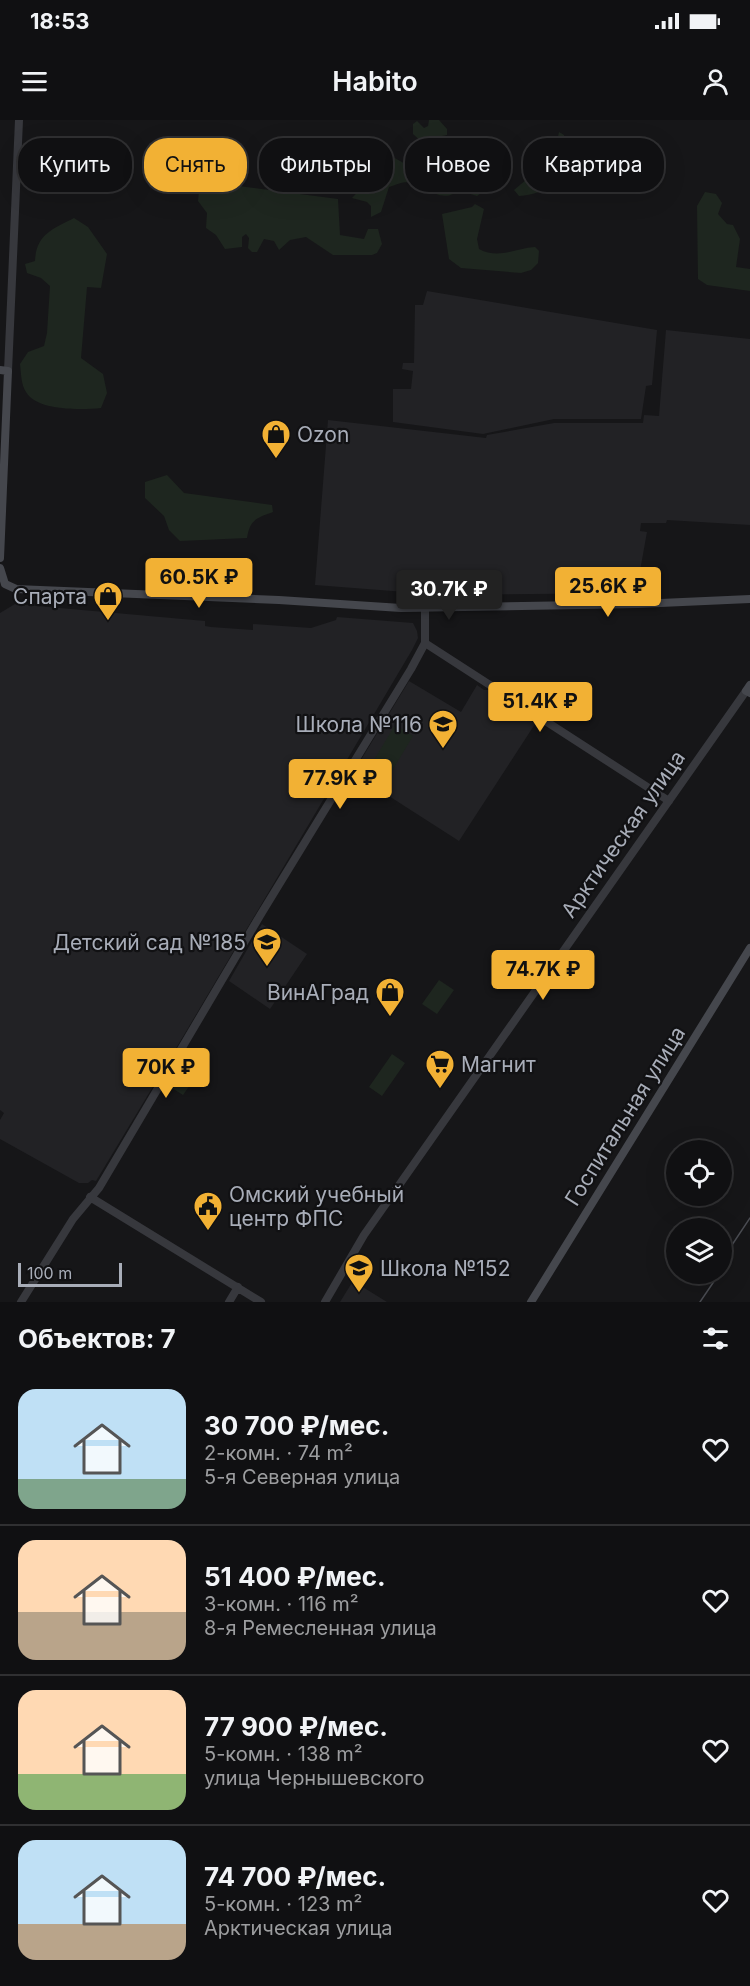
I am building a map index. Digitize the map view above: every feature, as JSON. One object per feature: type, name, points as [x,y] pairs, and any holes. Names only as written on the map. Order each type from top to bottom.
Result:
[{"type":"main road","points":[[0,558],[4,371]]},
{"type":"main road","points":[[0,568],[1,583],[16,589],[425,608],[748,601]]},
{"type":"main road","name":"Госпитальная улица","points":[[531,1302],[750,948]]},
{"type":"street","points":[[4,371],[19,120]]},
{"type":"street","points":[[21,1302],[73,1219],[99,1188],[425,643],[425,608]]},
{"type":"street","points":[[425,643],[669,801]]},
{"type":"street","name":"Арктическая улица","points":[[325,1302],[364,1235],[749,690]]},
{"type":"street","points":[[90,1197],[261,1302]]},
{"type":"street","points":[[229,1302],[238,1287]]},
{"type":"shaded area","points":[[429,120],[439,120],[447,129],[447,135],[436,138],[417,138],[413,134],[413,124],[417,121],[424,128],[428,126]]},
{"type":"shaded area","points":[[559,132],[564,135],[564,138],[558,138]]},
{"type":"shaded area","points":[[393,157],[405,164],[405,182],[393,186]]},
{"type":"shaded area","points":[[523,182],[523,192],[537,192],[519,196],[514,190]]},
{"type":"shaded area","points":[[247,187],[259,189],[259,192],[284,192],[338,199],[340,235],[364,239],[368,229],[378,229],[382,244],[377,253],[372,255],[333,255],[306,237],[290,240],[279,250],[274,241],[264,239],[257,252],[252,252],[248,248],[249,238],[246,234],[242,237],[242,247],[225,249],[216,235],[206,228],[207,213],[198,201],[199,192],[247,192]]},
{"type":"shaded area","points":[[357,192],[387,192],[381,212],[371,217],[371,206],[367,202],[352,198]]},
{"type":"shaded area","points":[[432,192],[455,192],[442,196]]},
{"type":"shaded area","points":[[467,192],[481,193],[477,196]]},
{"type":"shaded area","points":[[705,192],[716,194],[722,203],[718,214],[727,224],[733,225],[740,239],[736,267],[750,269],[750,291],[707,285],[698,279],[697,206]]},
{"type":"shaded area","points":[[475,204],[484,209],[477,239],[479,249],[500,253],[535,247],[539,251],[538,263],[531,270],[521,273],[461,268],[449,259],[442,214],[472,207]]},
{"type":"shaded area","points":[[74,218],[88,227],[107,254],[101,288],[87,287],[81,358],[103,374],[107,393],[101,408],[49,406],[32,398],[23,386],[20,364],[28,352],[44,346],[50,286],[41,278],[27,273],[25,264],[35,261],[38,245],[47,234]]},
{"type":"shaded area","points":[[427,291],[657,330],[652,385],[646,386],[641,419],[554,419],[483,434],[393,422],[393,389],[411,389],[413,371],[402,369],[403,363],[414,363],[415,305],[423,305]]},
{"type":"shaded area","points":[[666,330],[750,339],[750,525],[667,520],[666,523],[641,523],[640,531],[647,532],[636,593],[444,595],[315,585],[328,420],[486,438],[487,435],[554,423],[643,423],[644,415],[659,416]]},
{"type":"shaded area","points":[[167,475],[184,493],[272,505],[273,512],[252,523],[247,538],[180,541],[169,530],[164,516],[145,498],[145,482]]},
{"type":"shaded area","points":[[15,604],[205,621],[205,626],[253,630],[253,624],[311,628],[336,620],[337,617],[413,623],[418,638],[96,1181],[92,1180],[88,1183],[79,1183],[0,1139],[0,1120],[4,1113],[0,1110],[0,613]]},
{"type":"shaded area","name":"Школа №116","points":[[409,681],[461,712],[477,685],[484,690],[490,690],[535,719],[535,724],[459,841],[353,773]]},
{"type":"shaded area","points":[[395,725],[413,736],[392,771],[374,760]]},
{"type":"shaded area","name":"Детский сад №185","points":[[262,924],[307,954],[270,1009],[229,981]]},
{"type":"shaded area","points":[[439,980],[454,990],[437,1014],[422,1004]]},
{"type":"shaded area","points":[[392,1054],[405,1063],[382,1096],[369,1087]]},
{"type":"shaded area","points":[[188,1063],[200,1071],[183,1095],[172,1088]]},
{"type":"shaded area","name":"Школа №152","points":[[353,1281],[387,1302],[340,1302]]},
{"type":"tram line","points":[[732,1245],[750,1218]]},
{"type":"tram line","points":[[700,1302],[712,1284]]},
{"type":"place","name":"Ozon","points":[[276,460]]},
{"type":"place","name":"Спарта","points":[[108,622]]},
{"type":"place","name":"Школа №116","points":[[443,750]]},
{"type":"place","name":"Детский сад №185","points":[[267,968]]},
{"type":"place","name":"ВинАГрад","points":[[390,1018]]},
{"type":"place","name":"Магнит","points":[[440,1090]]},
{"type":"place","name":"Омский учебный центр ФПС","points":[[208,1232]]},
{"type":"place","name":"Школа №152","points":[[359,1294]]}]
